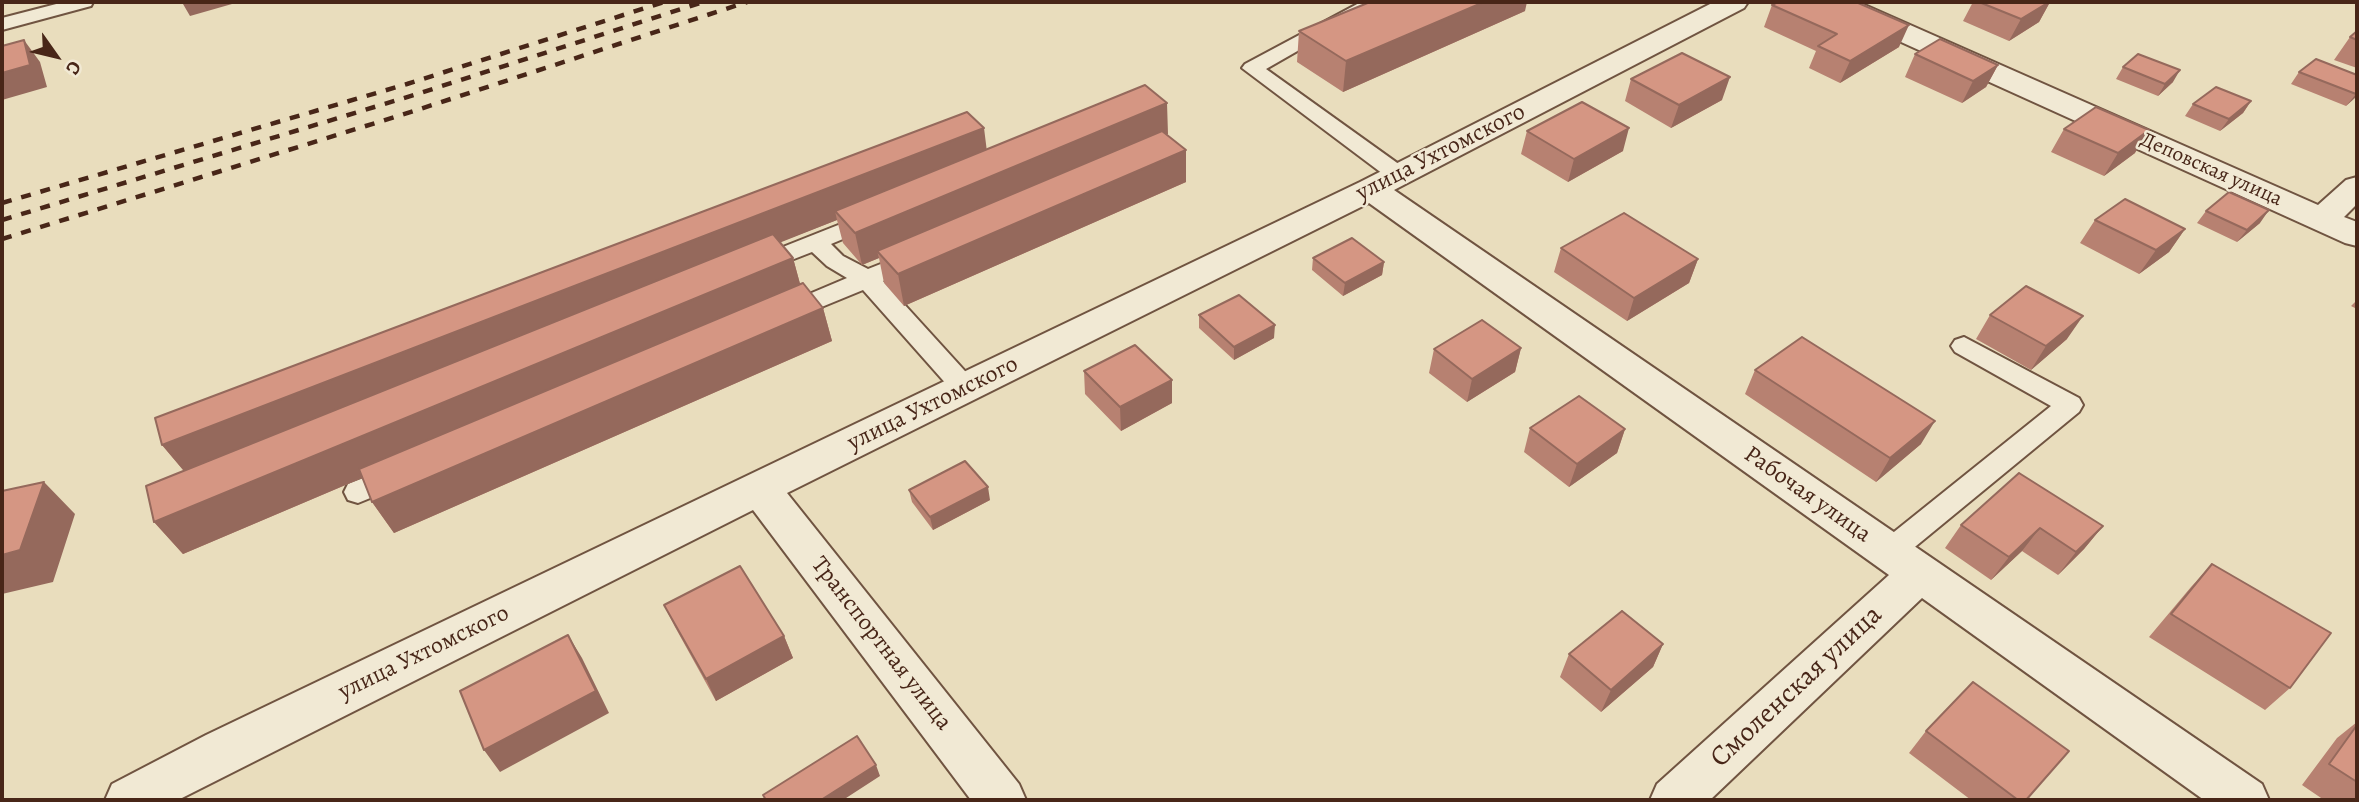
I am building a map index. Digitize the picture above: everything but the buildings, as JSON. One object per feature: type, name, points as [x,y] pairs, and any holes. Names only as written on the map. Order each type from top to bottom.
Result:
[{"type":"street","name":"улица Ухтомского","points":[[130,800],[223,751],[1385,182],[1734,2]]},
{"type":"street","name":"Деповская улица","points":[[1836,2],[2357,235]]},
{"type":"street","name":"Рабочая улица","points":[[1385,182],[1904,563],[2244,800]]},
{"type":"street","points":[[2322,219],[2357,187]]},
{"type":"street","name":"Транспортная улица","points":[[760,489],[1001,800]]},
{"type":"street","name":"Смоленская улица","points":[[1675,800],[1904,563]]},
{"type":"lane","points":[[2,24],[84,2]]},
{"type":"lane","points":[[1374,2],[1252,68],[1385,182]]},
{"type":"lane","points":[[739,273],[893,209]]},
{"type":"lane","points":[[816,242],[835,261],[867,279],[965,388]]},
{"type":"lane","points":[[765,322],[941,247]]},
{"type":"lane","points":[[1904,563],[2070,405],[1964,346]]},
{"type":"lane","points":[[358,492],[422,466]]},
{"type":"railway","points":[[2,203],[407,84],[664,2]]},
{"type":"railway","points":[[2,220],[414,95],[703,2]]},
{"type":"railway","points":[[2,239],[414,111],[747,2]]}]
